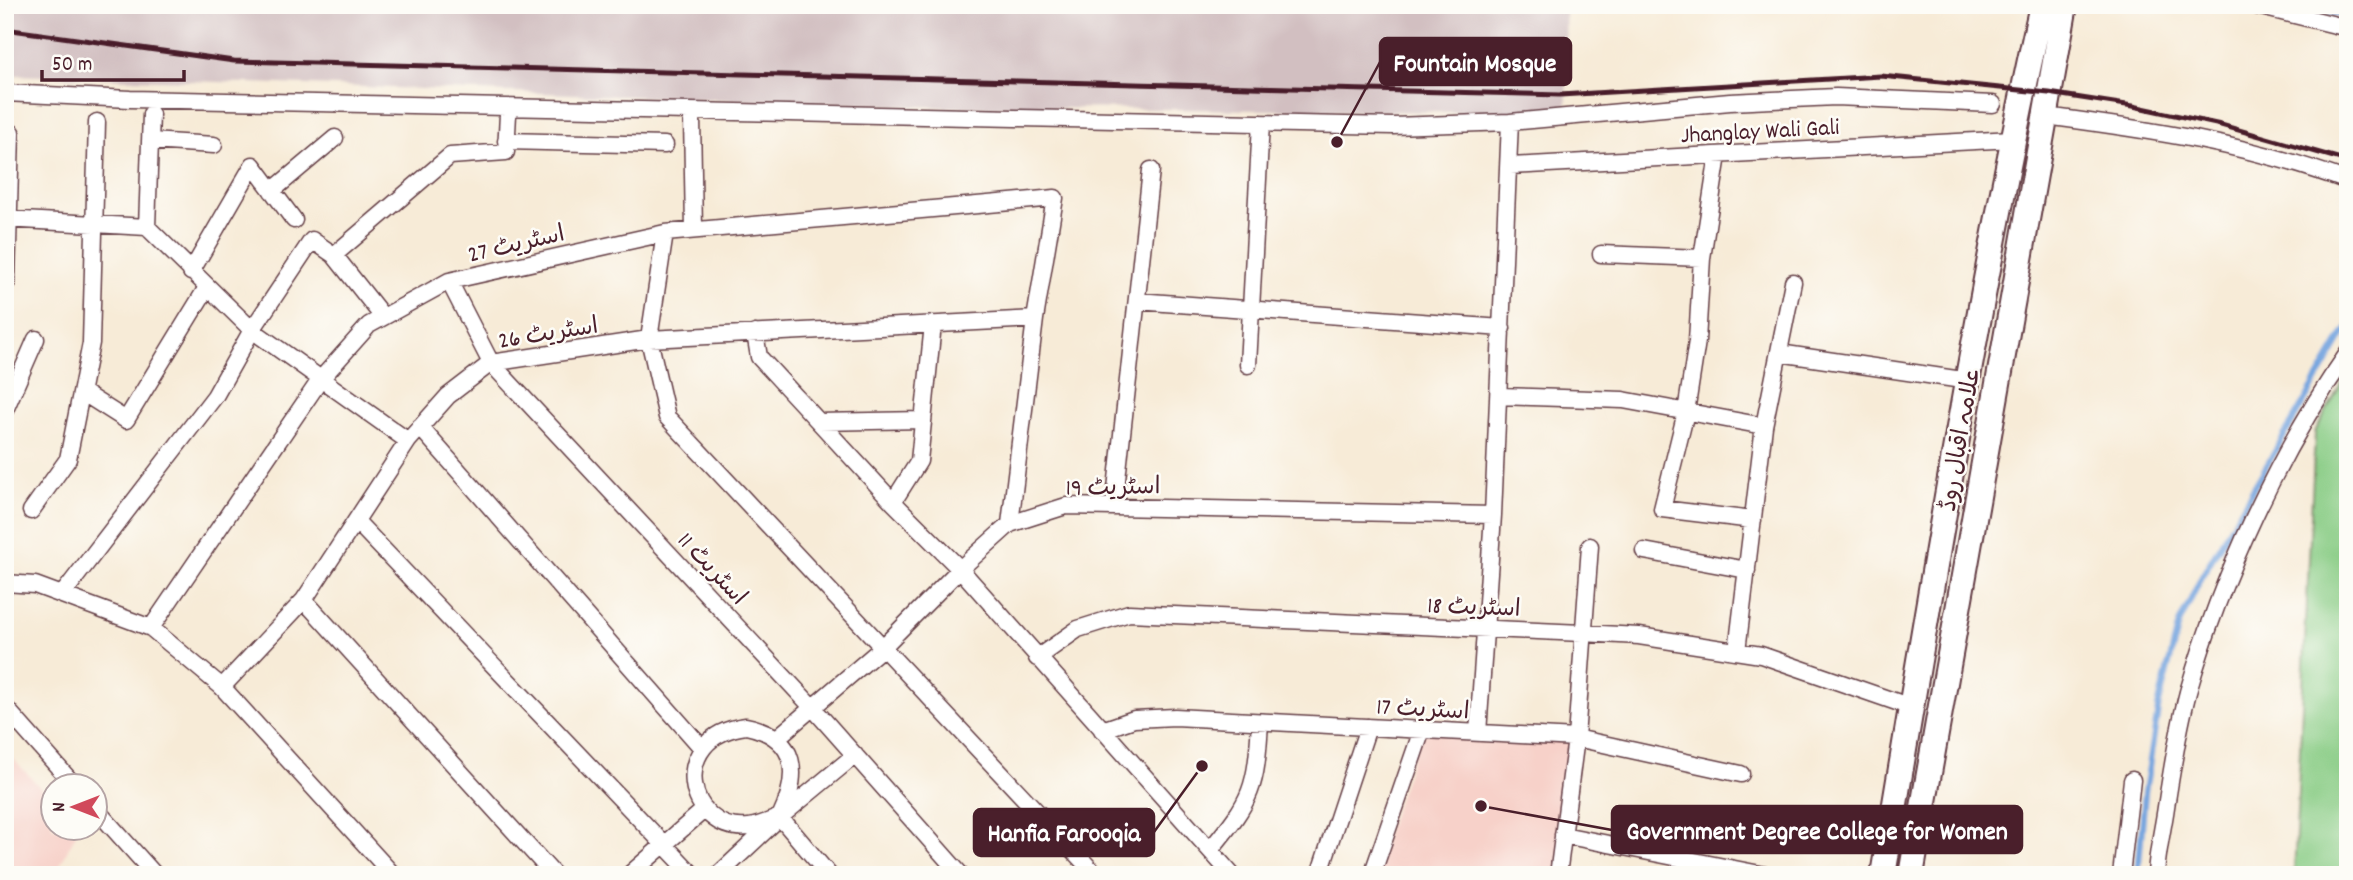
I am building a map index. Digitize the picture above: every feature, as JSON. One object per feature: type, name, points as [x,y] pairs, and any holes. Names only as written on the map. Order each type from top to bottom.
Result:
[{"type":"main road","name":"علامہ اقبال روڈ","points":[[1883,875],[2013,139],[2042,5]]},
{"type":"main road","name":"علامہ اقبال روڈ","points":[[1911,875],[2065,5]]},
{"type":"main road","points":[[1927,627],[1955,631]]},
{"type":"street","points":[[2253,5],[2348,28]]},
{"type":"street","points":[[5,93],[144,100],[1393,126],[1510,122],[1730,102],[1836,97],[1993,104]]},
{"type":"street","points":[[147,227],[151,114]]},
{"type":"street","points":[[334,255],[450,156],[506,152],[508,114]]},
{"type":"street","points":[[2046,116],[2183,136],[2289,159],[2348,181]]},
{"type":"street","points":[[692,118],[694,230]]},
{"type":"street","points":[[31,511],[68,459],[91,343],[97,122]]},
{"type":"street","points":[[1478,733],[1493,515],[1510,122]]},
{"type":"street","points":[[1248,365],[1261,123]]},
{"type":"street","points":[[7,282],[11,132]]},
{"type":"street","points":[[272,191],[335,138]]},
{"type":"street","name":"Jhanglay Wali Gali","points":[[1510,166],[2013,139]]},
{"type":"street","points":[[150,141],[214,145]]},
{"type":"street","points":[[506,141],[665,145]]},
{"type":"street","points":[[1718,155],[1702,258],[1697,341],[1686,412],[1662,509],[1753,520]]},
{"type":"street","points":[[191,272],[253,165],[295,220]]},
{"type":"street","points":[[1114,507],[1151,170]]},
{"type":"street","name":"اسٹریٹ 27","points":[[151,628],[320,380],[369,324],[449,281],[665,233],[1055,198],[1035,319]]},
{"type":"street","points":[[7,219],[147,227],[206,289],[252,330],[408,441]]},
{"type":"street","points":[[665,233],[649,339],[667,418],[1096,875]]},
{"type":"street","points":[[62,595],[215,396],[252,330],[313,240],[334,255],[383,317]]},
{"type":"street","points":[[1601,254],[1702,258]]},
{"type":"street","name":"اسٹریٹ 11","points":[[449,281],[491,363],[813,708],[961,875]]},
{"type":"street","points":[[1737,651],[1764,426],[1793,282]]},
{"type":"street","points":[[82,392],[126,420],[206,289]]},
{"type":"street","points":[[1137,301],[1502,328]]},
{"type":"street","points":[[1010,524],[1035,319]]},
{"type":"street","name":"اسٹریٹ 26","points":[[222,687],[304,600],[408,441],[447,396],[491,363],[649,339],[1035,319]]},
{"type":"street","points":[[893,502],[919,461],[933,324]]},
{"type":"street","points":[[755,333],[759,357],[893,502],[960,569],[1232,875]]},
{"type":"street","points":[[5,410],[36,339]]},
{"type":"street","points":[[1779,353],[1969,381]]},
{"type":"street","points":[[2156,875],[2180,727],[2211,626],[2245,540],[2292,443],[2320,392],[2348,353]]},
{"type":"street","points":[[1499,396],[1623,400],[1764,426]]},
{"type":"street","points":[[819,422],[923,420]]},
{"type":"street","points":[[420,427],[702,748]]},
{"type":"street","name":"اسٹریٹ 19","points":[[777,738],[882,649],[960,569],[1010,524],[1066,506],[1493,515]]},
{"type":"street","points":[[356,521],[693,875]]},
{"type":"street","points":[[1558,875],[1576,738],[1590,546]]},
{"type":"street","points":[[1644,551],[1747,570]]},
{"type":"street","points":[[5,583],[34,585],[151,628],[222,687],[393,875]]},
{"type":"street","points":[[304,600],[554,875]]},
{"type":"street","name":"اسٹریٹ 18","points":[[1037,658],[1078,629],[1129,613],[1639,636],[1761,655],[1912,707]]},
{"type":"street","points":[[5,707],[63,772]]},
{"type":"street","name":"اسٹریٹ 17","points":[[1102,730],[1134,719],[1148,719],[1576,738],[1741,774]]},
{"type":"street","points":[[1210,850],[1244,810],[1254,784],[1260,722]]},
{"type":"street","points":[[746,726],[777,738],[787,752],[793,768],[793,785],[780,817],[748,827],[732,826],[717,820],[705,809],[696,795],[693,779],[695,762],[702,748],[714,736],[729,728],[746,726]]},
{"type":"street","points":[[1319,875],[1368,727]]},
{"type":"street","points":[[1372,875],[1422,730]]},
{"type":"street","points":[[718,875],[780,817],[855,755]]},
{"type":"street","points":[[2121,875],[2132,780]]},
{"type":"street","points":[[629,875],[705,809]]},
{"type":"street","points":[[780,817],[829,875]]},
{"type":"street","points":[[108,823],[155,875]]},
{"type":"street","points":[[1563,835],[1765,875]]},
{"type":"shaded area","points":[[5,5],[1565,5],[1567,113],[943,107],[16,75],[5,73]]},
{"type":"shaded area","points":[[1422,730],[1576,738],[1556,875],[1372,875]]},
{"type":"shaded area","points":[[5,750],[38,785],[38,842],[72,842],[55,875],[5,875]]},
{"type":"green space","points":[[2348,371],[2348,875],[2294,875],[2315,432]]},
{"type":"waterway","points":[[2300,5],[2348,17]]},
{"type":"waterway","points":[[2138,875],[2145,792],[2159,703],[2179,624],[2202,576],[2348,327]]},
{"type":"railway","points":[[5,29],[234,61],[1560,95],[1881,76],[2049,93],[2133,106],[2221,125],[2348,161]]},
{"type":"place","name":"Fountain Mosque","points":[[1337,142]]},
{"type":"place","name":"Hanfia Farooqia","points":[[1202,766]]},
{"type":"place","name":"Government Degree College for Women","points":[[1481,806]]}]
